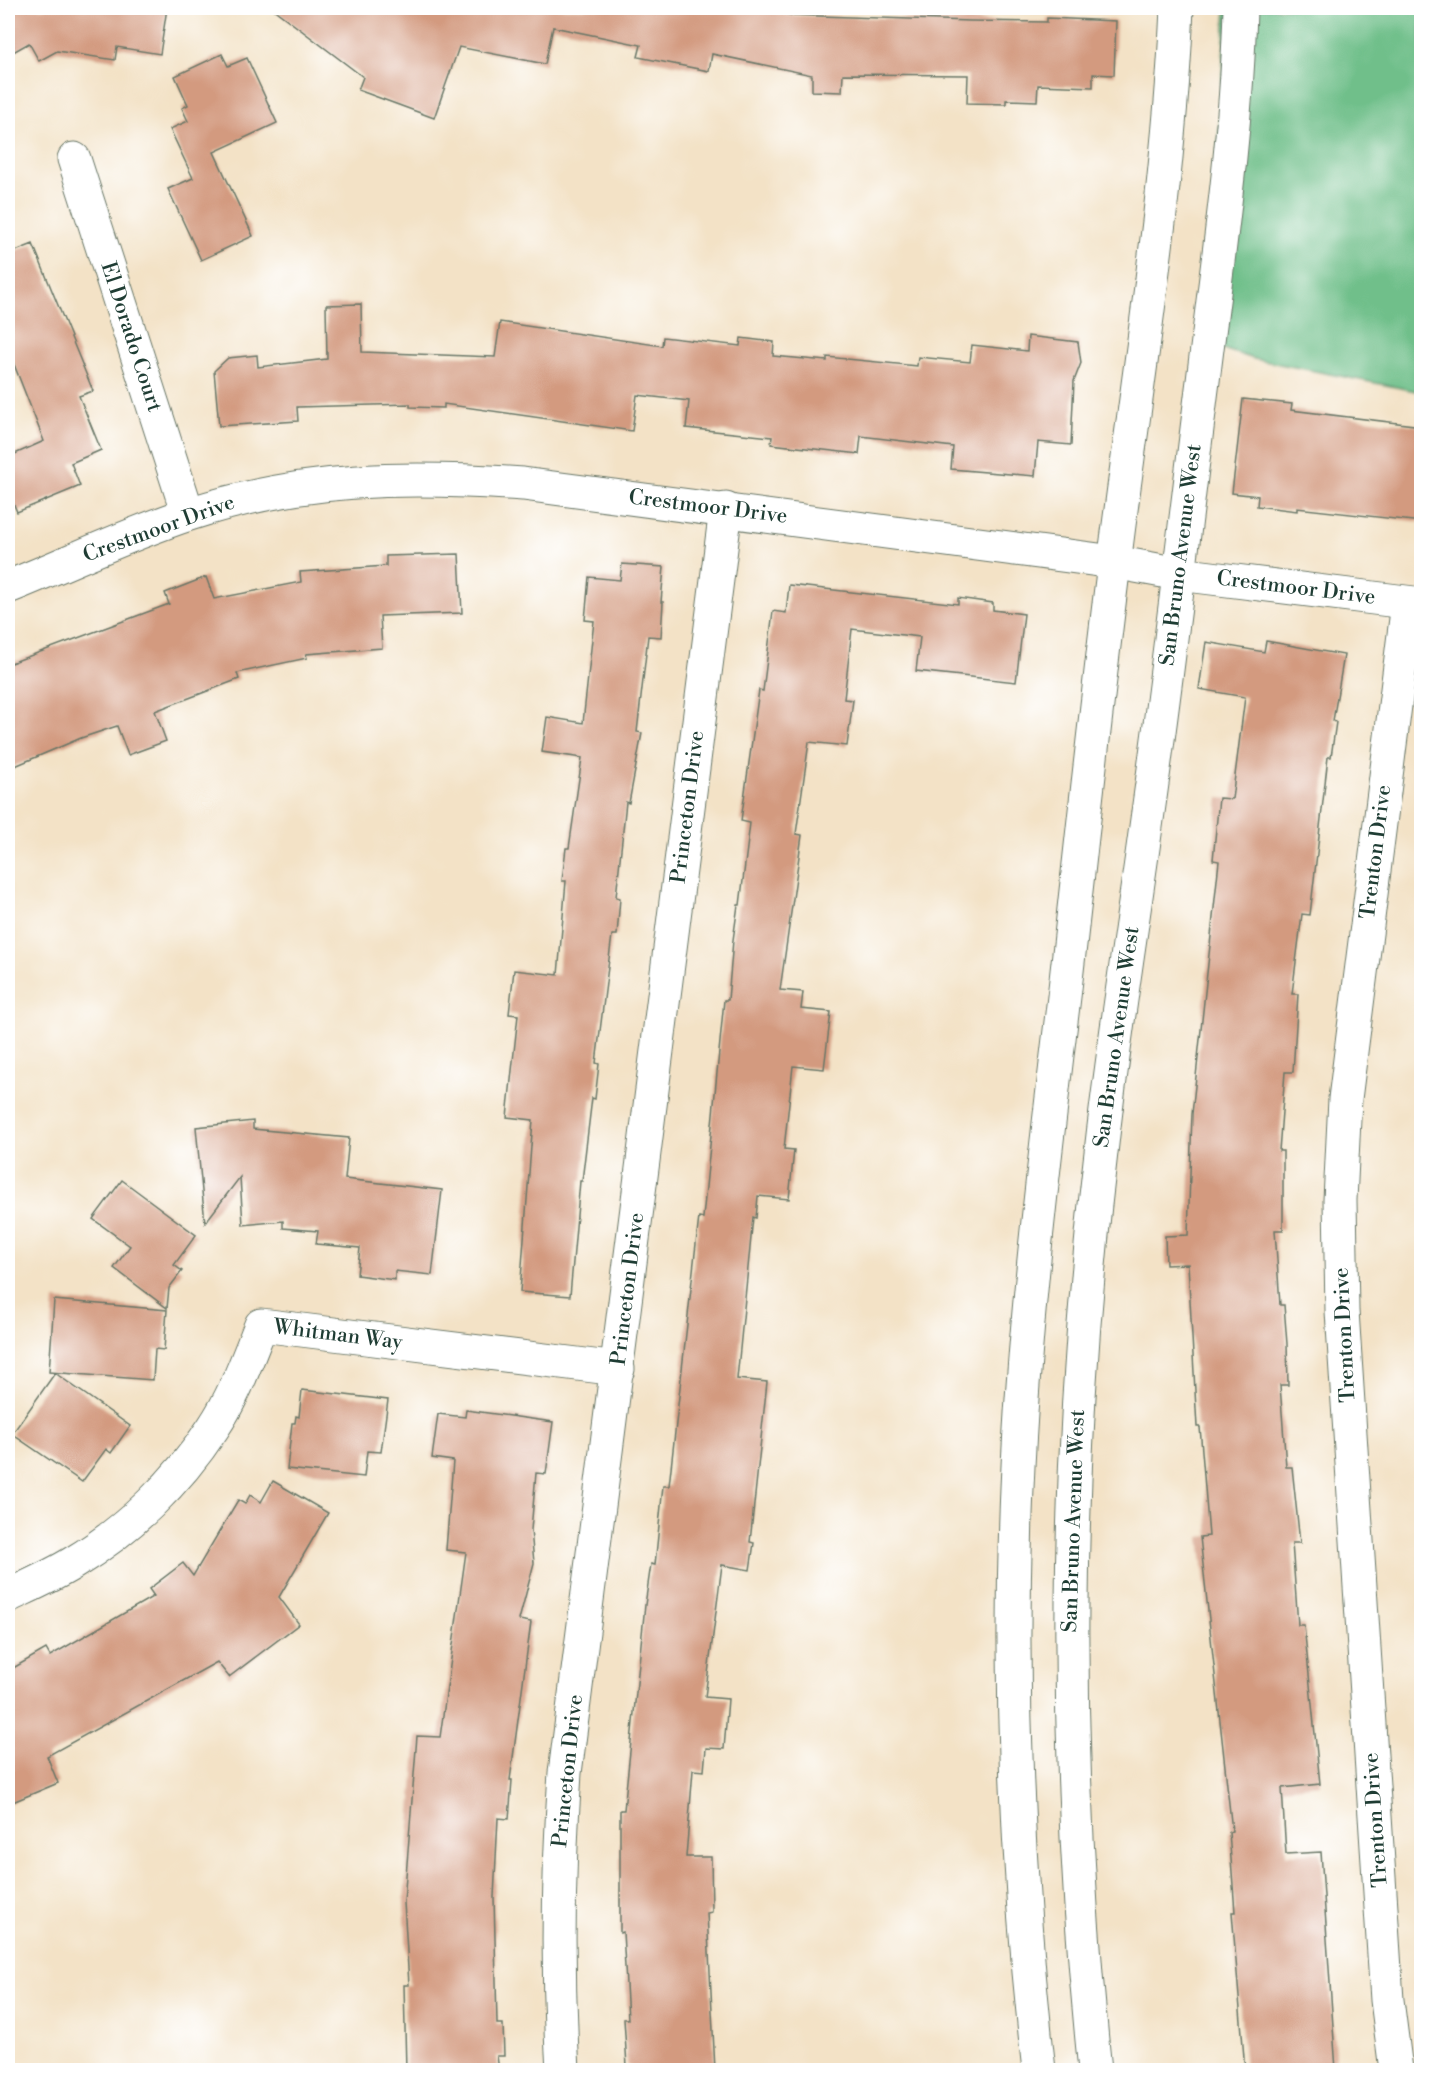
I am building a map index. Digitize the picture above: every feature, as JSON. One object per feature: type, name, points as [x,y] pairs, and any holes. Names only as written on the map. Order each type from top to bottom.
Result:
[{"type":"street","points":[[1039,2070],[1027,1953],[1016,1761],[1015,1608],[1018,1454],[1026,1340],[1046,1149],[1114,562],[1167,145],[1177,8]]},
{"type":"street","name":"San Bruno Avenue West","points":[[1095,2070],[1079,1906],[1073,1795],[1070,1610],[1074,1462],[1084,1315],[1103,1131],[1179,574],[1225,194],[1240,8]]},
{"type":"street","name":"El Dorado Court","points":[[74,159],[188,514]]},
{"type":"street","name":"Crestmoor Drive","points":[[8,587],[188,514],[244,498],[314,486],[379,479],[447,479],[523,484],[726,509],[1114,562],[1179,574],[1415,603]]},
{"type":"street","name":"Princeton Drive","points":[[563,2070],[557,1974],[558,1869],[565,1773],[726,509]]},
{"type":"street","name":"Trenton Drive","points":[[1395,2070],[1387,1988],[1344,1335],[1340,1200],[1345,1099],[1415,603]]},
{"type":"street","name":"Whitman Way","points":[[8,1596],[72,1564],[120,1530],[178,1474],[214,1428],[242,1374],[261,1325],[618,1369]]},
{"type":"green space","points":[[1226,8],[1421,8],[1421,392],[1254,359],[1207,344]]},
{"type":"building","points":[[8,8],[167,8],[160,54],[117,47],[115,60],[57,51],[39,61],[29,43],[8,55]]},
{"type":"building","points":[[272,8],[751,8],[790,15],[970,21],[1047,22],[1047,18],[1116,21],[1114,75],[1093,74],[1093,87],[1038,85],[1037,101],[1006,100],[1006,104],[967,103],[968,75],[843,74],[842,92],[812,91],[812,75],[712,54],[709,71],[638,57],[641,45],[553,27],[545,64],[459,47],[434,118],[358,90],[363,77]]},
{"type":"building","points":[[222,54],[228,66],[247,58],[277,123],[214,152],[253,236],[201,260],[168,189],[193,178],[170,129],[188,121],[182,108],[188,105],[175,76]]},
{"type":"building","points":[[33,244],[93,391],[79,396],[101,450],[71,463],[80,486],[17,512],[8,490],[8,457],[44,441],[8,349],[8,254]]},
{"type":"building","points":[[361,304],[362,352],[495,357],[500,322],[662,346],[663,337],[740,346],[741,338],[774,342],[773,356],[827,361],[827,357],[917,366],[918,357],[970,362],[972,345],[1027,351],[1028,336],[1078,342],[1081,363],[1074,381],[1071,445],[1038,442],[1035,476],[951,469],[953,447],[861,436],[859,454],[771,444],[772,437],[686,428],[689,401],[637,395],[632,431],[444,404],[444,408],[410,407],[410,404],[297,407],[298,421],[219,426],[214,371],[228,358],[257,355],[258,367],[327,359],[326,305]]},
{"type":"building","points":[[1243,399],[1292,404],[1291,410],[1422,426],[1422,522],[1297,508],[1297,511],[1257,506],[1258,496],[1232,493]]},
{"type":"building","points":[[459,554],[462,613],[380,616],[382,648],[306,654],[307,658],[237,673],[239,679],[155,711],[166,741],[128,755],[117,726],[81,738],[8,769],[8,664],[169,604],[165,593],[206,577],[214,599],[301,582],[300,572],[386,566],[386,556]]},
{"type":"building","points":[[622,564],[664,567],[661,637],[648,636],[637,732],[642,733],[629,803],[626,802],[616,897],[620,898],[617,935],[612,935],[596,1063],[599,1064],[595,1099],[592,1098],[582,1181],[580,1181],[570,1296],[520,1292],[533,1120],[507,1117],[518,1015],[509,1014],[514,970],[558,975],[566,881],[562,881],[582,758],[542,752],[547,717],[583,723],[594,621],[585,620],[589,577],[620,580]]},
{"type":"building","points":[[789,585],[958,604],[958,598],[993,603],[993,610],[1024,614],[1016,682],[916,671],[920,637],[852,629],[844,699],[853,700],[847,746],[809,742],[796,834],[802,835],[780,990],[803,992],[801,1009],[831,1012],[824,1069],[793,1066],[784,1149],[794,1150],[789,1199],[758,1196],[756,1218],[753,1217],[737,1379],[767,1382],[750,1542],[754,1543],[750,1570],[722,1565],[705,1697],[728,1699],[724,1749],[706,1748],[704,1771],[693,1770],[686,1857],[711,1857],[712,1912],[707,1913],[715,2070],[630,2070],[630,2066],[627,2066],[624,2019],[628,2019],[623,1932],[620,1933],[620,1810],[624,1810],[651,1564],[655,1565],[663,1486],[669,1486],[699,1217],[703,1218],[724,1000],[728,1000],[733,940],[738,905],[740,905],[750,823],[741,821],[759,690],[763,691],[773,611],[786,613]]},
{"type":"building","points":[[1266,641],[1344,655],[1333,721],[1336,722],[1331,757],[1328,757],[1310,915],[1302,914],[1292,994],[1298,994],[1293,1072],[1285,1072],[1279,1151],[1283,1151],[1283,1230],[1275,1230],[1280,1305],[1284,1305],[1287,1344],[1288,1385],[1280,1385],[1286,1467],[1292,1467],[1300,1543],[1292,1543],[1298,1625],[1304,1625],[1320,1784],[1282,1788],[1286,1854],[1321,1852],[1336,2070],[1245,2070],[1232,1912],[1235,1912],[1229,1832],[1232,1831],[1200,1537],[1209,1536],[1200,1427],[1197,1427],[1188,1264],[1166,1265],[1165,1236],[1188,1235],[1192,1114],[1219,861],[1213,860],[1219,798],[1232,799],[1245,697],[1199,689],[1206,642],[1264,652]]},
{"type":"building","points":[[253,1121],[253,1129],[349,1138],[345,1179],[442,1190],[432,1275],[395,1271],[395,1280],[357,1275],[360,1248],[316,1244],[318,1231],[283,1228],[283,1221],[243,1225],[240,1177],[205,1223],[196,1127]]},
{"type":"building","points":[[122,1180],[196,1235],[174,1265],[182,1271],[169,1288],[167,1308],[114,1268],[130,1246],[93,1219]]},
{"type":"building","points":[[54,1300],[167,1310],[164,1350],[155,1349],[153,1380],[49,1372]]},
{"type":"building","points":[[55,1373],[130,1426],[111,1453],[106,1449],[82,1482],[12,1434]]},
{"type":"building","points":[[302,1390],[388,1400],[381,1452],[367,1451],[364,1477],[287,1469],[292,1423],[295,1423],[296,1416],[299,1417]]},
{"type":"building","points":[[466,1410],[553,1422],[546,1474],[536,1473],[531,1530],[534,1563],[519,1620],[531,1622],[510,1780],[512,1780],[509,1819],[498,1818],[494,1897],[497,2024],[503,2024],[504,2056],[497,2056],[499,2070],[406,2070],[404,1985],[409,1985],[404,1902],[417,1736],[440,1737],[466,1552],[446,1550],[453,1461],[432,1458],[438,1414],[465,1417]]},
{"type":"building","points":[[273,1481],[328,1513],[279,1597],[299,1624],[229,1677],[217,1662],[47,1756],[58,1783],[8,1804],[8,1671],[46,1649],[50,1656],[154,1596],[149,1589],[183,1563],[193,1576],[238,1500],[245,1504],[250,1495],[261,1502]]}]
